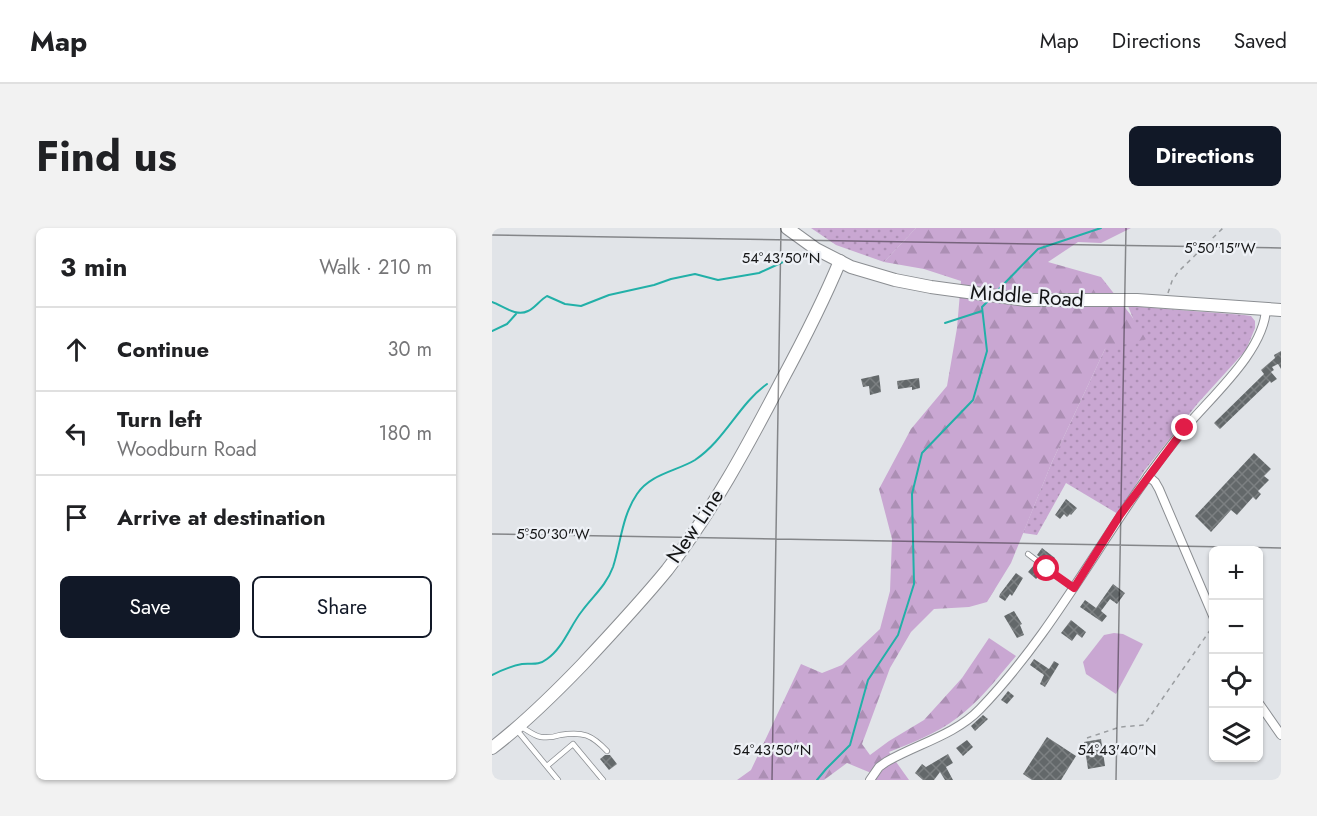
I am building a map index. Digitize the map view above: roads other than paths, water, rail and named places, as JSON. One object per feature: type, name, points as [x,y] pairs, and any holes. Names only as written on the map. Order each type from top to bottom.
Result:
[{"type":"main road","name":"Middle Road","points":[[787,228],[816,249],[840,261],[863,271],[895,280],[1007,298],[1054,302],[1137,300],[1281,310]]},
{"type":"main road","name":"New Line","points":[[492,748],[561,686],[618,627],[667,569],[742,454],[807,333],[840,261]]},
{"type":"street","points":[[870,780],[879,766],[953,729],[980,709],[1029,653],[1148,476],[1185,428],[1245,361],[1260,334],[1266,308]]},
{"type":"street","points":[[1148,476],[1160,489],[1209,606]]},
{"type":"street","points":[[1262,708],[1281,735]]},
{"type":"lane","points":[[1028,554],[1074,588]]},
{"type":"lane","points":[[518,727],[543,738],[568,734],[586,735],[595,739],[608,751]]},
{"type":"lane","points":[[518,727],[558,780]]},
{"type":"lane","points":[[547,766],[573,744],[603,780]]},
{"type":"waterway","points":[[997,291],[1038,249],[1101,228]]},
{"type":"waterway","points":[[492,302],[519,313],[530,310],[547,296],[565,304],[581,306],[609,295],[671,279],[695,274],[718,280],[759,273],[783,262]]},
{"type":"waterway","points":[[817,780],[850,745],[868,680],[898,635],[914,584],[912,494],[922,453],[973,400],[987,351],[982,307],[989,300]]},
{"type":"waterway","points":[[945,323],[982,311]]},
{"type":"waterway","points":[[492,331],[507,324],[516,314]]},
{"type":"waterway","points":[[492,675],[522,664],[541,663],[553,654],[610,574],[625,520],[632,502],[642,487],[688,464],[706,452],[748,402],[767,384]]}]
